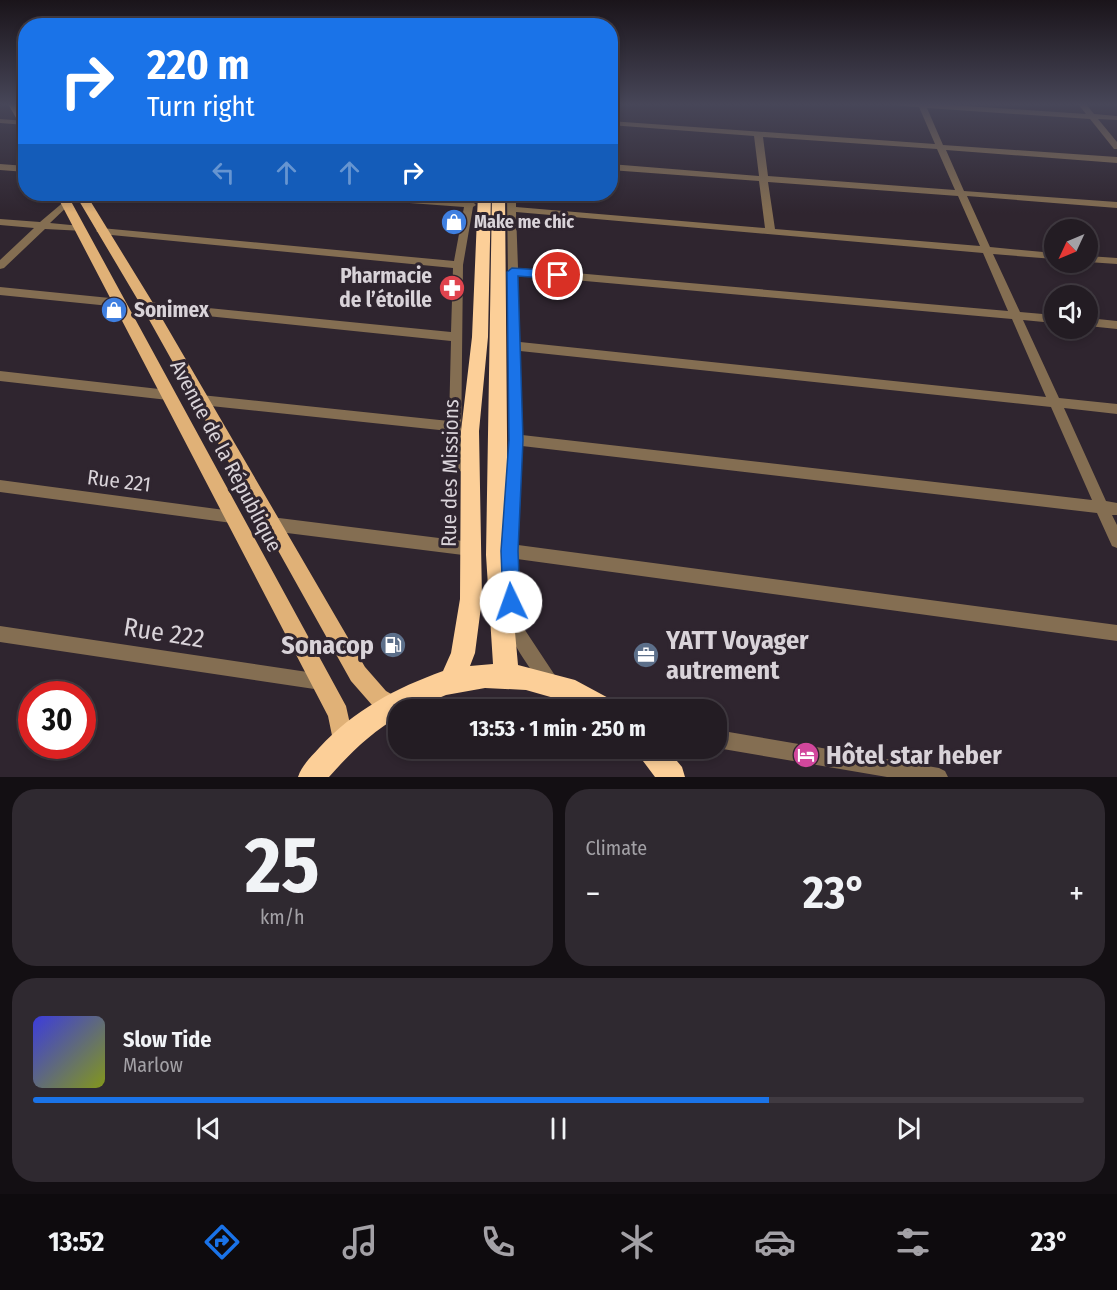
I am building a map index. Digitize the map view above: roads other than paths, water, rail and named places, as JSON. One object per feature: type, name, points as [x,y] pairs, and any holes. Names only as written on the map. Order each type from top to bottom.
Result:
[{"type":"highway","name":"Rue des Missions","points":[[452,680],[463,653],[468,626],[471,549],[470,431],[480,337],[476,201]]},
{"type":"highway","points":[[506,201],[497,555],[502,640],[507,675]]},
{"type":"highway","points":[[403,699],[421,690],[452,680],[485,675],[507,675],[550,683],[587,699]]},
{"type":"highway","points":[[311,777],[343,742],[388,707]]},
{"type":"highway","points":[[660,759],[672,777]]},
{"type":"main road","name":"Avenue de la République","points":[[70,201],[81,230],[338,714],[343,742]]},
{"type":"main road","name":"Avenue de la République","points":[[73,201],[101,231],[148,306],[358,674],[379,698],[388,703]]},
{"type":"street","points":[[759,140],[770,231]]},
{"type":"street","points":[[860,140],[1117,160]]},
{"type":"street","points":[[937,140],[1117,541]]},
{"type":"street","points":[[0,167],[18,168]]},
{"type":"street","points":[[618,168],[1117,205]]},
{"type":"street","points":[[0,266],[65,201]]},
{"type":"street","points":[[469,470],[456,460],[456,337],[458,265],[475,201]]},
{"type":"street","points":[[550,683],[514,627],[512,618],[510,551],[516,440],[512,272],[506,201],[770,231],[1044,255]]},
{"type":"street","points":[[0,222],[81,230]]},
{"type":"street","points":[[101,231],[458,265]]},
{"type":"street","points":[[1098,260],[1117,261]]},
{"type":"street","points":[[512,272],[1044,318]]},
{"type":"street","points":[[0,291],[120,303]]},
{"type":"street","points":[[148,306],[456,337]]},
{"type":"street","points":[[1098,323],[1117,325]]},
{"type":"street","points":[[513,346],[1117,409]]},
{"type":"street","points":[[0,376],[168,395]]},
{"type":"street","points":[[201,400],[456,427]]},
{"type":"street","points":[[516,440],[1117,509]]},
{"type":"street","name":"Rue 221","points":[[0,486],[232,517]]},
{"type":"street","points":[[271,524],[471,549]]},
{"type":"street","points":[[510,551],[1117,633]]},
{"type":"street","name":"Rue 222","points":[[0,634],[321,682]]},
{"type":"street","points":[[727,742],[939,777]]},
{"type":"place","name":"Make me chic","points":[[454,222]]},
{"type":"place","name":"Pharmacie de l’étoille","points":[[452,288]]},
{"type":"place","name":"Sonimex","points":[[114,310]]},
{"type":"place","name":"Sonacop","points":[[393,645]]},
{"type":"place","name":"YATT Voyager autrement","points":[[646,655]]},
{"type":"place","name":"Hôtel star heber","points":[[806,755]]}]
